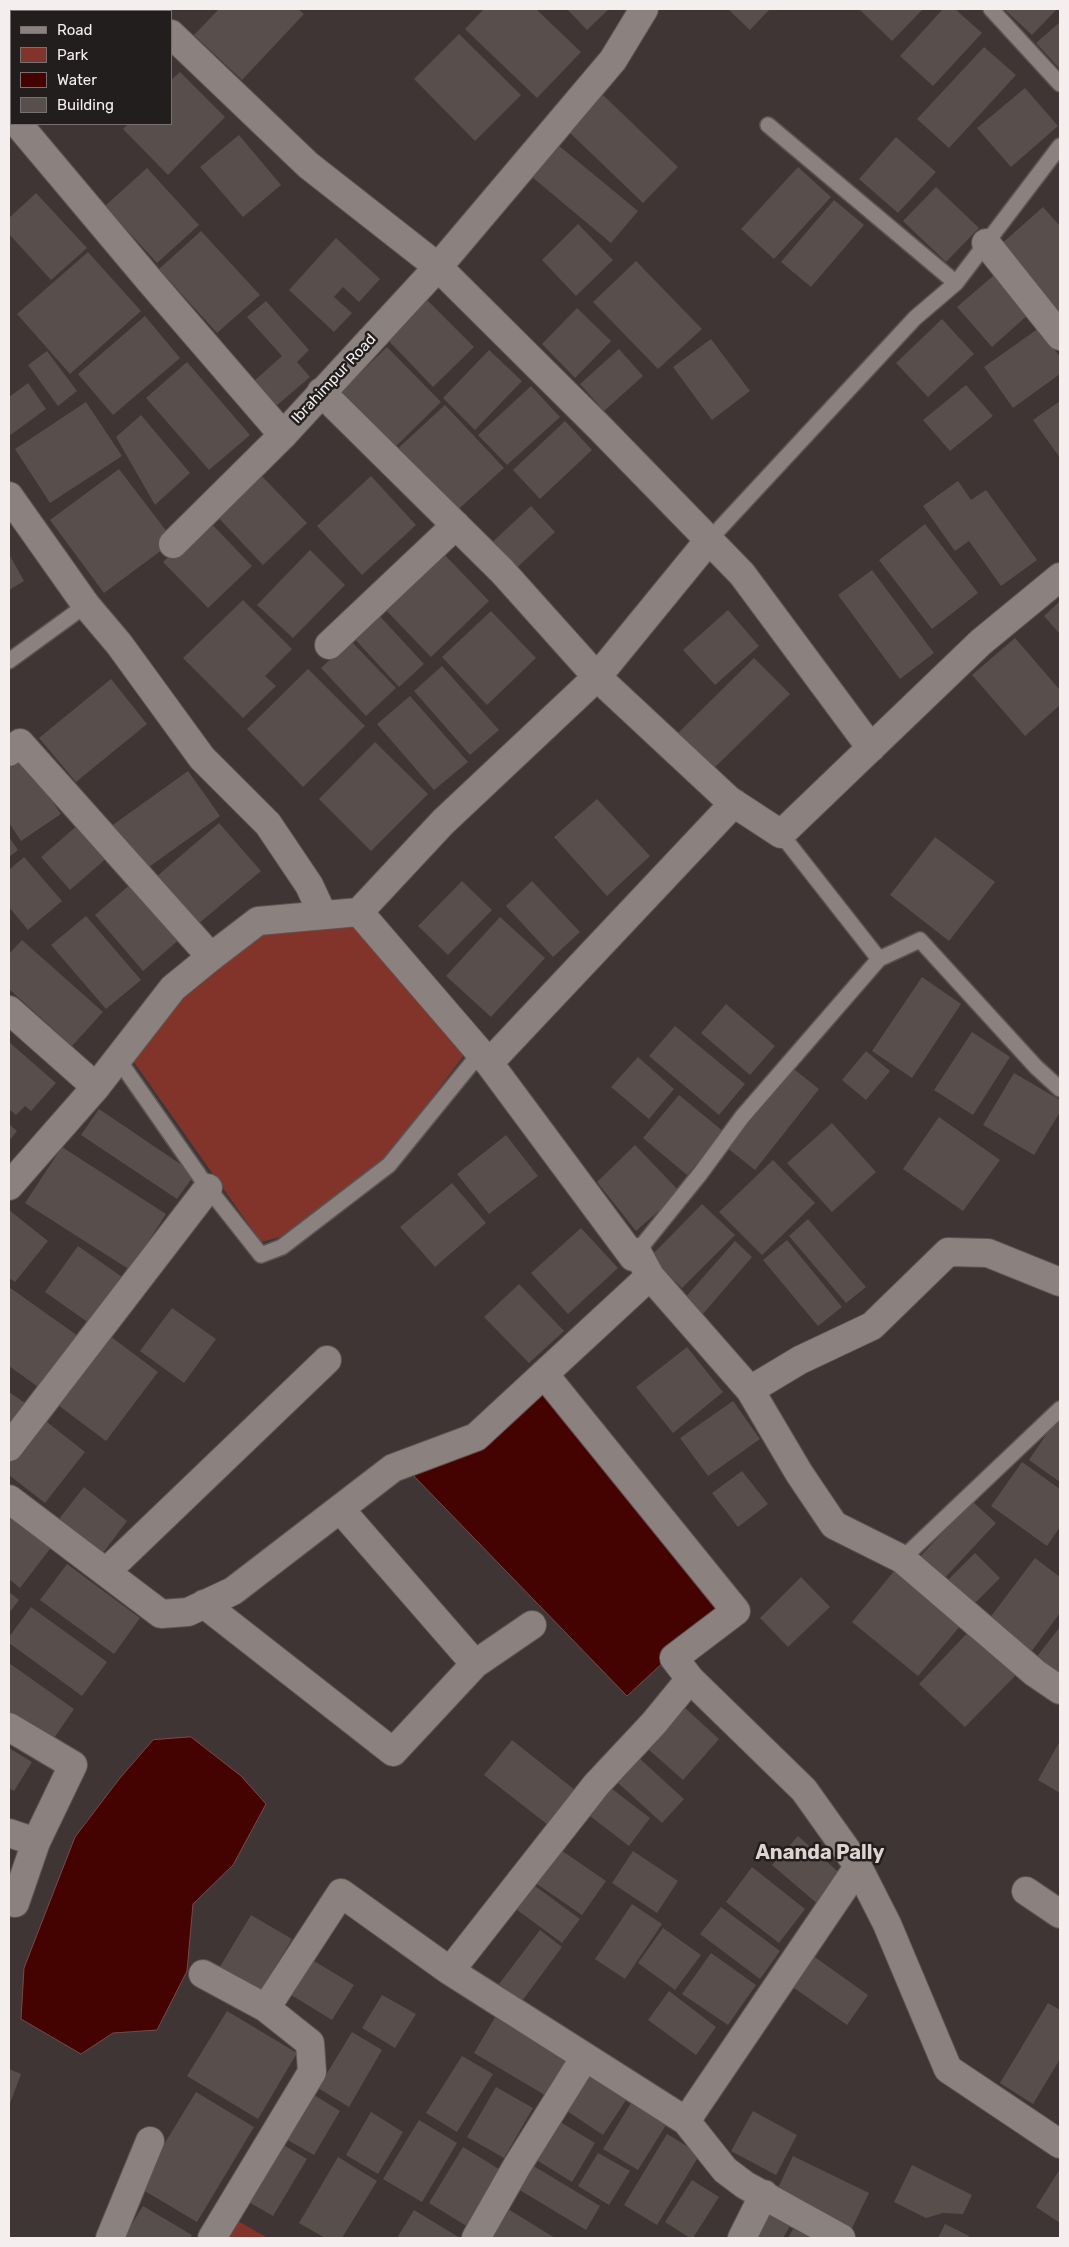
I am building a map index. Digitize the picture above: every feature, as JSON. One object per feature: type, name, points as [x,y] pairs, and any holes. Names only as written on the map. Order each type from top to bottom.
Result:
[{"type":"street","name":"Ibrahimpur Road","points":[[19,125],[282,435],[438,267],[613,60],[644,9]]},
{"type":"street","points":[[172,35],[308,165],[438,267],[599,427],[742,574],[871,748]]},
{"type":"street","points":[[986,243],[1060,336]]},
{"type":"street","points":[[321,392],[502,571],[597,677],[734,804],[781,834],[981,642],[1060,577]]},
{"type":"street","points":[[174,544],[282,435]]},
{"type":"street","points":[[9,496],[86,605],[119,644],[202,758],[268,824],[309,885],[322,915]]},
{"type":"street","points":[[329,645],[456,525]]},
{"type":"street","points":[[9,1186],[96,1087],[173,988],[211,957],[258,921],[359,912],[444,822],[597,677],[709,540]]},
{"type":"street","points":[[9,752],[20,744],[211,957]]},
{"type":"street","points":[[485,1058],[734,804]]},
{"type":"street","points":[[359,912],[485,1058],[633,1257],[637,1252],[650,1276],[750,1390],[799,1473],[834,1525],[902,1559],[1035,1672],[1060,1690]]},
{"type":"street","points":[[9,1010],[96,1087]]},
{"type":"street","points":[[9,1447],[208,1188]]},
{"type":"street","points":[[750,1390],[800,1360],[872,1326],[948,1252],[988,1253],[1060,1282]]},
{"type":"street","points":[[9,1499],[161,1614],[188,1612],[233,1591],[393,1468],[476,1437],[650,1276]]},
{"type":"street","points":[[106,1572],[327,1360]]},
{"type":"street","points":[[544,1374],[736,1611],[674,1658],[690,1679],[804,1790],[858,1867],[914,1987],[948,2069],[1060,2144]]},
{"type":"street","points":[[340,1509],[475,1664]]},
{"type":"street","points":[[204,1604],[393,1752],[475,1664],[532,1625]]},
{"type":"street","points":[[450,1971],[596,1785],[654,1723],[690,1679]]},
{"type":"street","points":[[9,1727],[73,1765],[36,1842],[11,1909]]},
{"type":"street","points":[[9,1832],[36,1842]]},
{"type":"street","points":[[686,2121],[858,1867]]},
{"type":"street","points":[[1026,1891],[1060,1914]]},
{"type":"street","points":[[266,2008],[341,1893],[450,1971],[686,2121],[725,2170],[745,2185],[841,2238]]},
{"type":"street","points":[[203,1974],[266,2008],[310,2043],[312,2072],[212,2238]]},
{"type":"street","points":[[476,2238],[517,2166],[585,2058]]},
{"type":"street","points":[[110,2238],[150,2141]]},
{"type":"street","points":[[742,2238],[764,2194]]},
{"type":"lane","points":[[991,9],[1060,84]]},
{"type":"lane","points":[[768,125],[956,282]]},
{"type":"lane","points":[[709,540],[915,318],[956,282],[1060,146]]},
{"type":"lane","points":[[9,661],[86,605]]},
{"type":"lane","points":[[781,834],[879,959]]},
{"type":"lane","points":[[637,1252],[700,1174],[742,1117],[879,959],[920,940],[1036,1067],[1060,1090]]},
{"type":"lane","points":[[118,1059],[208,1188],[261,1255],[282,1246],[389,1165],[485,1058]]},
{"type":"lane","points":[[902,1559],[1060,1409]]},
{"type":"green space","points":[[355,923],[468,1050],[389,1155],[284,1236],[261,1242],[131,1058],[178,993],[262,931]]},
{"type":"green space","points":[[234,2219],[268,2238],[222,2238]]},
{"type":"water","points":[[543,1388],[722,1608],[627,1696],[411,1473],[490,1444]]},
{"type":"water","points":[[191,1737],[241,1776],[266,1804],[233,1865],[193,1904],[187,1971],[157,2030],[113,2033],[81,2054],[21,2019],[24,1968],[75,1837],[120,1778],[153,1740]]},
{"type":"building","points":[[9,9],[21,9],[10,10],[10,74]]},
{"type":"building","points":[[61,9],[130,10],[62,10]]},
{"type":"building","points":[[219,9],[298,9],[304,14],[242,80],[194,35]]},
{"type":"building","points":[[484,9],[536,9],[581,52],[537,98],[465,29]]},
{"type":"building","points":[[567,9],[609,9],[587,30]]},
{"type":"building","points":[[728,9],[770,9],[750,30]]},
{"type":"building","points":[[859,9],[923,9],[892,41]]},
{"type":"building","points":[[943,9],[955,9],[982,33],[933,86],[900,56]]},
{"type":"building","points":[[1004,9],[1057,9],[1032,35]]},
{"type":"building","points":[[1060,22],[1060,69],[1036,43]]},
{"type":"building","points":[[459,34],[521,95],[475,141],[414,79]]},
{"type":"building","points":[[984,47],[1016,75],[949,148],[917,119]]},
{"type":"building","points":[[180,72],[225,117],[168,175],[123,129],[127,125],[172,125],[172,79]]},
{"type":"building","points":[[1025,88],[1058,126],[1011,167],[977,128]]},
{"type":"building","points":[[603,95],[678,167],[643,203],[568,131]]},
{"type":"building","points":[[239,135],[281,185],[243,217],[200,167]]},
{"type":"building","points":[[896,137],[936,172],[898,213],[859,179]]},
{"type":"building","points":[[558,145],[638,211],[611,243],[532,177]]},
{"type":"building","points":[[798,167],[831,197],[774,259],[741,229]]},
{"type":"building","points":[[147,168],[199,225],[157,263],[105,206]]},
{"type":"building","points":[[936,187],[979,228],[946,262],[903,221]]},
{"type":"building","points":[[36,193],[87,248],[51,280],[9,234],[9,218]]},
{"type":"building","points":[[834,200],[864,225],[811,287],[781,262]]},
{"type":"building","points":[[1043,207],[1060,226],[1060,315],[999,246]]},
{"type":"building","points":[[578,224],[613,260],[576,296],[542,260]]},
{"type":"building","points":[[201,231],[260,295],[217,333],[159,269]]},
{"type":"building","points":[[336,238],[380,279],[359,302],[343,287],[334,297],[352,313],[334,332],[289,290]]},
{"type":"building","points":[[88,252],[141,311],[70,374],[17,314]]},
{"type":"building","points":[[636,261],[702,329],[658,369],[593,302]]},
{"type":"building","points":[[994,275],[1029,314],[992,347],[957,307]]},
{"type":"building","points":[[425,298],[474,347],[433,387],[385,337]]},
{"type":"building","points":[[266,301],[309,350],[297,362],[310,377],[276,406],[254,381],[282,356],[247,317]]},
{"type":"building","points":[[577,308],[611,341],[575,378],[542,344]]},
{"type":"building","points":[[145,316],[180,358],[113,415],[78,374]]},
{"type":"building","points":[[942,319],[974,354],[928,397],[896,363]]},
{"type":"building","points":[[1039,328],[1060,357],[1060,374],[1013,408],[984,367]]},
{"type":"building","points":[[711,339],[750,391],[712,420],[673,367]]},
{"type":"building","points":[[387,347],[441,402],[389,453],[335,397]]},
{"type":"building","points":[[619,349],[643,376],[604,411],[580,384]]},
{"type":"building","points":[[489,350],[522,381],[475,430],[443,398]]},
{"type":"building","points":[[47,351],[77,391],[58,406],[28,365]]},
{"type":"building","points":[[187,362],[250,435],[209,470],[146,398]]},
{"type":"building","points":[[28,383],[46,409],[9,436],[9,397]]},
{"type":"building","points":[[966,385],[993,416],[950,451],[923,420]]},
{"type":"building","points":[[531,386],[560,417],[507,465],[478,435]]},
{"type":"building","points":[[1060,401],[1060,458],[1033,420]]},
{"type":"building","points":[[86,402],[122,456],[50,503],[15,449]]},
{"type":"building","points":[[445,405],[504,468],[452,515],[394,452]]},
{"type":"building","points":[[141,415],[190,473],[155,505],[116,437]]},
{"type":"building","points":[[565,421],[592,450],[540,499],[513,470]]},
{"type":"building","points":[[119,469],[174,541],[104,593],[50,520]]},
{"type":"building","points":[[256,470],[307,523],[263,565],[212,511]]},
{"type":"building","points":[[371,476],[416,525],[362,575],[317,526]]},
{"type":"building","points":[[958,481],[971,500],[986,490],[1037,560],[1001,586],[969,541],[955,551],[923,506]]},
{"type":"building","points":[[531,506],[555,532],[509,575],[485,549]]},
{"type":"building","points":[[207,519],[252,566],[208,608],[163,562]]},
{"type":"building","points":[[925,524],[978,593],[932,629],[879,560]]},
{"type":"building","points":[[310,550],[345,585],[293,638],[257,605]]},
{"type":"building","points":[[441,551],[489,601],[431,657],[382,606]]},
{"type":"building","points":[[9,554],[24,581],[9,590]]},
{"type":"building","points":[[872,570],[934,653],[900,679],[838,595]]},
{"type":"building","points":[[243,600],[292,649],[265,676],[276,686],[243,718],[183,658]]},
{"type":"building","points":[[1060,601],[1060,634],[1044,616]]},
{"type":"building","points":[[728,610],[759,646],[715,685],[683,650]]},
{"type":"building","points":[[491,611],[536,658],[487,705],[442,657]]},
{"type":"building","points":[[376,612],[424,664],[399,687],[351,635]]},
{"type":"building","points":[[1015,638],[1060,690],[1060,705],[1025,736],[972,675]]},
{"type":"building","points":[[350,640],[396,688],[366,716],[321,668]]},
{"type":"building","points":[[754,658],[790,694],[711,771],[675,736]]},
{"type":"building","points":[[442,666],[499,730],[470,755],[414,691]]},
{"type":"building","points":[[308,669],[365,726],[303,787],[247,729]]},
{"type":"building","points":[[111,679],[147,724],[76,782],[39,738]]},
{"type":"building","points":[[410,696],[468,762],[434,790],[377,724]]},
{"type":"building","points":[[375,742],[428,794],[371,851],[319,799]]},
{"type":"building","points":[[20,754],[61,814],[21,841],[9,823],[9,762]]},
{"type":"building","points":[[188,771],[220,816],[142,872],[110,827]]},
{"type":"building","points":[[597,799],[650,856],[607,896],[554,837]]},
{"type":"building","points":[[219,823],[261,871],[197,925],[156,877]]},
{"type":"building","points":[[79,824],[108,857],[70,890],[41,857]]},
{"type":"building","points":[[9,837],[18,850],[9,857]]},
{"type":"building","points":[[935,837],[995,882],[949,941],[890,895]]},
{"type":"building","points":[[24,857],[62,901],[28,930],[9,907],[9,870]]},
{"type":"building","points":[[462,881],[492,910],[448,955],[418,926]]},
{"type":"building","points":[[532,881],[580,932],[553,957],[506,906]]},
{"type":"building","points":[[133,882],[181,938],[143,971],[95,915]]},
{"type":"building","points":[[86,916],[141,980],[106,1009],[51,945]]},
{"type":"building","points":[[500,917],[545,958],[491,1017],[446,976]]},
{"type":"building","points":[[22,940],[103,1012],[72,1046],[9,989],[9,954]]},
{"type":"building","points":[[922,977],[961,1004],[912,1078],[872,1051]]},
{"type":"building","points":[[726,1004],[775,1046],[750,1075],[701,1033]]},
{"type":"building","points":[[675,1026],[745,1084],[719,1115],[649,1056]]},
{"type":"building","points":[[972,1032],[1010,1057],[973,1115],[934,1090]]},
{"type":"building","points":[[9,1042],[56,1083],[31,1111],[25,1106],[16,1115],[9,1109]]},
{"type":"building","points":[[866,1051],[890,1071],[866,1100],[842,1080]]},
{"type":"building","points":[[638,1057],[674,1089],[649,1119],[611,1087]]},
{"type":"building","points":[[790,1066],[819,1089],[755,1170],[726,1147]]},
{"type":"building","points":[[1014,1073],[1060,1100],[1060,1112],[1034,1155],[983,1125]]},
{"type":"building","points":[[679,1095],[724,1132],[687,1175],[643,1138]]},
{"type":"building","points":[[99,1109],[195,1174],[177,1199],[81,1135]]},
{"type":"building","points":[[939,1117],[1000,1160],[963,1211],[903,1169]]},
{"type":"building","points":[[832,1123],[876,1172],[832,1212],[787,1163]]},
{"type":"building","points":[[9,1124],[17,1131],[9,1141]]},
{"type":"building","points":[[506,1135],[538,1176],[489,1214],[457,1174]]},
{"type":"building","points":[[635,1145],[680,1192],[636,1231],[597,1182]]},
{"type":"building","points":[[62,1147],[166,1214],[130,1270],[25,1203]]},
{"type":"building","points":[[773,1160],[815,1203],[762,1255],[719,1212]]},
{"type":"building","points":[[452,1183],[486,1223],[435,1267],[400,1227]]},
{"type":"building","points":[[702,1204],[735,1235],[682,1288],[650,1257]]},
{"type":"building","points":[[9,1210],[48,1241],[15,1282],[9,1278]]},
{"type":"building","points":[[808,1219],[866,1287],[846,1303],[789,1236]]},
{"type":"building","points":[[581,1228],[618,1268],[568,1314],[531,1273]]},
{"type":"building","points":[[787,1240],[842,1307],[818,1326],[763,1260]]},
{"type":"building","points":[[735,1241],[752,1257],[702,1315],[684,1299]]},
{"type":"building","points":[[78,1246],[125,1279],[93,1326],[45,1292]]},
{"type":"building","points":[[519,1284],[564,1331],[529,1363],[484,1317]]},
{"type":"building","points":[[9,1287],[78,1336],[41,1389],[9,1366]]},
{"type":"building","points":[[172,1308],[216,1339],[184,1383],[140,1351]]},
{"type":"building","points":[[106,1333],[158,1372],[106,1441],[54,1402]]},
{"type":"building","points":[[687,1347],[723,1392],[673,1433],[636,1387]]},
{"type":"building","points":[[9,1392],[31,1407],[9,1439]]},
{"type":"building","points":[[733,1401],[760,1439],[708,1476],[680,1438]]},
{"type":"building","points":[[1058,1417],[1060,1419],[1060,1482],[1029,1460]]},
{"type":"building","points":[[42,1418],[85,1452],[45,1503],[9,1475],[9,1461]]},
{"type":"building","points":[[1022,1462],[1060,1489],[1060,1527],[1047,1546],[991,1506]]},
{"type":"building","points":[[742,1471],[768,1504],[738,1527],[712,1493]]},
{"type":"building","points":[[84,1487],[127,1521],[103,1553],[59,1519]]},
{"type":"building","points":[[972,1501],[996,1523],[940,1583],[916,1561]]},
{"type":"building","points":[[9,1511],[53,1545],[20,1588],[9,1579]]},
{"type":"building","points":[[975,1553],[1000,1578],[969,1609],[945,1583]]},
{"type":"building","points":[[1035,1558],[1060,1577],[1060,1613],[1031,1652],[989,1619]]},
{"type":"building","points":[[67,1564],[140,1618],[114,1654],[40,1600]]},
{"type":"building","points":[[895,1570],[961,1625],[918,1676],[852,1622]]},
{"type":"building","points":[[801,1577],[830,1607],[788,1647],[760,1618]]},
{"type":"building","points":[[9,1592],[19,1600],[9,1613]]},
{"type":"building","points":[[31,1607],[107,1662],[82,1696],[9,1643],[9,1637]]},
{"type":"building","points":[[1060,1627],[1060,1679],[1035,1659]]},
{"type":"building","points":[[970,1630],[1017,1674],[965,1727],[919,1684]]},
{"type":"building","points":[[9,1663],[74,1709],[48,1747],[9,1720]]},
{"type":"building","points":[[685,1708],[719,1739],[683,1780],[648,1749]]},
{"type":"building","points":[[512,1740],[575,1790],[548,1825],[484,1775]]},
{"type":"building","points":[[1060,1741],[1060,1793],[1038,1780]]},
{"type":"building","points":[[9,1748],[32,1762],[14,1791],[9,1788]]},
{"type":"building","points":[[639,1758],[684,1799],[662,1823],[617,1782]]},
{"type":"building","points":[[607,1785],[650,1818],[629,1846],[586,1813]]},
{"type":"building","points":[[798,1836],[845,1878],[820,1906],[772,1865]]},
{"type":"building","points":[[558,1848],[606,1881],[582,1915],[534,1882]]},
{"type":"building","points":[[633,1851],[678,1881],[657,1913],[612,1883]]},
{"type":"building","points":[[752,1867],[805,1909],[779,1943],[726,1902]]},
{"type":"building","points":[[531,1883],[580,1919],[562,1943],[513,1907]]},
{"type":"building","points":[[632,1904],[662,1924],[625,1979],[595,1959]]},
{"type":"building","points":[[721,1907],[780,1951],[760,1979],[700,1934]]},
{"type":"building","points":[[251,1915],[292,1939],[259,1994],[218,1970]]},
{"type":"building","points":[[663,1928],[701,1955],[675,1990],[638,1963]]},
{"type":"building","points":[[540,1930],[562,1947],[522,2001],[499,1984]]},
{"type":"building","points":[[805,1950],[868,1995],[847,2025],[784,1981]]},
{"type":"building","points":[[711,1953],[756,1985],[728,2025],[682,1994]]},
{"type":"building","points":[[309,1958],[354,1985],[332,2020],[288,1993]]},
{"type":"building","points":[[669,1991],[716,2027],[696,2055],[648,2020]]},
{"type":"building","points":[[382,1995],[416,2014],[395,2048],[362,2028]]},
{"type":"building","points":[[1048,2003],[1060,2010],[1060,2059],[1033,2104],[1000,2083]]},
{"type":"building","points":[[227,2011],[297,2053],[258,2119],[187,2076]]},
{"type":"building","points":[[497,2014],[572,2059],[548,2097],[474,2053]]},
{"type":"building","points":[[352,2032],[382,2050],[349,2107],[318,2088]]},
{"type":"building","points":[[462,2056],[493,2074],[457,2132],[426,2113]]},
{"type":"building","points":[[9,2069],[21,2074],[9,2106]]},
{"type":"building","points":[[590,2077],[626,2100],[603,2135],[567,2111]]},
{"type":"building","points":[[496,2087],[533,2108],[504,2158],[467,2137]]},
{"type":"building","points":[[306,2090],[340,2111],[314,2155],[279,2135]]},
{"type":"building","points":[[196,2092],[254,2127],[197,2222],[138,2187]]},
{"type":"building","points":[[631,2103],[666,2125],[638,2170],[603,2149]]},
{"type":"building","points":[[753,2111],[797,2135],[776,2175],[731,2151]]},
{"type":"building","points":[[371,2112],[403,2132],[378,2174],[346,2155]]},
{"type":"building","points":[[419,2120],[457,2143],[422,2202],[383,2179]]},
{"type":"building","points":[[557,2120],[595,2143],[572,2182],[535,2159]]},
{"type":"building","points":[[667,2134],[700,2154],[657,2225],[624,2205]]},
{"type":"building","points":[[275,2140],[307,2159],[273,2216],[240,2197]]},
{"type":"building","points":[[463,2147],[507,2174],[473,2230],[429,2203]]},
{"type":"building","points":[[598,2153],[630,2171],[609,2205],[578,2186]]},
{"type":"building","points":[[793,2156],[869,2193],[852,2228],[776,2192]]},
{"type":"building","points":[[338,2157],[377,2181],[342,2238],[325,2238],[299,2223]]},
{"type":"building","points":[[532,2165],[600,2206],[586,2230],[518,2189]]},
{"type":"building","points":[[912,2165],[972,2195],[963,2214],[943,2213],[926,2218],[894,2202]]},
{"type":"building","points":[[1060,2169],[1060,2223],[1036,2207]]},
{"type":"building","points":[[692,2180],[719,2197],[693,2238],[690,2238],[665,2222]]},
{"type":"building","points":[[143,2206],[192,2235],[190,2238],[123,2238]]},
{"type":"building","points":[[508,2209],[555,2238],[490,2238]]},
{"type":"building","points":[[414,2210],[460,2238],[397,2238]]},
{"type":"building","points":[[761,2211],[790,2226],[783,2238],[747,2238]]},
{"type":"building","points":[[945,2224],[969,2236],[968,2238],[938,2238]]},
{"type":"building","points":[[793,2229],[813,2238],[788,2238]]},
{"type":"district","name":"Ananda Pally","points":[[820,1853]]}]
